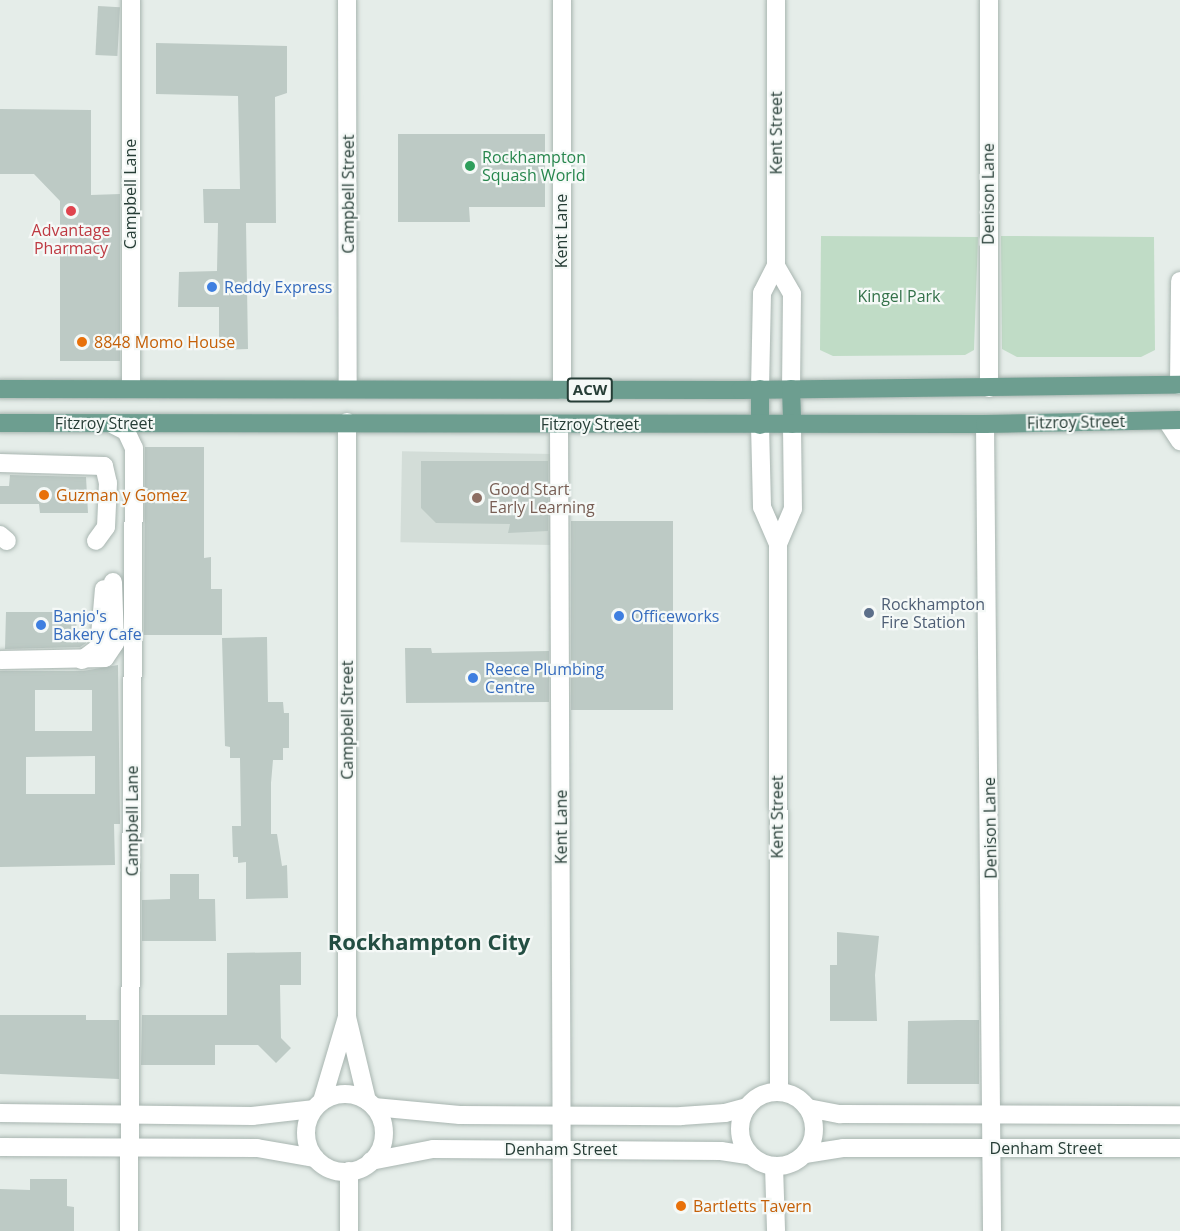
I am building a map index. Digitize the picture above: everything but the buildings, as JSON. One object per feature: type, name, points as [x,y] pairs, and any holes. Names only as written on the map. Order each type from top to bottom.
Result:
[{"type":"main road","name":"ACW","points":[[0,389],[131,387],[562,390],[1180,385]]},
{"type":"main road","points":[[346,422],[348,389]]},
{"type":"main road","name":"Kent Street","points":[[760,389],[760,424]]},
{"type":"main road","name":"Kent Street","points":[[791,389],[792,424]]},
{"type":"main road","name":"Fitzroy Street","points":[[0,423],[985,424],[1173,420]]},
{"type":"street","name":"Campbell Lane","points":[[131,0],[131,387]]},
{"type":"street","name":"Campbell Street","points":[[347,0],[348,389]]},
{"type":"street","name":"Kent Lane","points":[[562,0],[562,390]]},
{"type":"street","name":"Kent Street","points":[[760,389],[762,293],[776,266],[776,0]]},
{"type":"street","name":"Denison Lane","points":[[988,388],[989,0]]},
{"type":"street","name":"Kent Street","points":[[776,266],[792,294],[791,389]]},
{"type":"street","points":[[1180,281],[1180,385]]},
{"type":"street","points":[[1173,420],[1180,441]]},
{"type":"street","name":"Campbell Street","points":[[346,422],[347,1017],[370,1104]]},
{"type":"street","name":"Campbell Lane","points":[[110,423],[126,431],[134,448],[129,1231]]},
{"type":"street","points":[[132,664],[137,448],[144,432],[156,423]]},
{"type":"street","name":"Kent Lane","points":[[559,424],[562,1231]]},
{"type":"street","name":"Kent Street","points":[[760,424],[762,507],[778,543],[779,1091]]},
{"type":"street","name":"Kent Street","points":[[778,543],[793,509],[792,424]]},
{"type":"street","name":"Denison Lane","points":[[985,424],[993,1116],[992,1231]]},
{"type":"street","points":[[3,465],[104,466],[108,483],[106,527],[96,541]]},
{"type":"street","points":[[1,660],[82,661],[105,658],[113,650],[109,582]]},
{"type":"street","name":"Campbell Street","points":[[318,1105],[347,1017]]},
{"type":"street","points":[[779,1091],[790,1094],[808,1108],[814,1132],[805,1154],[791,1164],[774,1166],[752,1156],[745,1148],[740,1127],[747,1107],[755,1098],[779,1091]]},
{"type":"street","points":[[0,1113],[252,1116],[318,1105],[345,1094],[370,1104],[442,1114],[708,1115],[747,1107]]},
{"type":"street","points":[[0,1148],[256,1148],[315,1158],[325,1166],[349,1172],[371,1161],[378,1152],[383,1129],[370,1104]]},
{"type":"street","points":[[315,1158],[306,1133],[318,1105]]},
{"type":"street","name":"Denham Street","points":[[808,1108],[840,1114],[1180,1115]]},
{"type":"street","name":"Denham Street","points":[[371,1161],[433,1149],[562,1148],[721,1151],[752,1156]]},
{"type":"street","name":"Denham Street","points":[[805,1154],[843,1149],[1180,1148]]},
{"type":"street","points":[[774,1166],[776,1231]]},
{"type":"street","points":[[349,1172],[349,1231]]},
{"type":"shaded area","name":"Good Start Early Learning","points":[[402,451],[554,454],[552,545],[400,542]]},
{"type":"green space","name":"Kingel Park","points":[[821,236],[978,237],[974,350],[965,355],[833,356],[820,350]]},
{"type":"green space","points":[[1001,236],[1154,237],[1155,350],[1141,357],[1017,357],[1002,349]]},
{"type":"place","name":"Rockhampton Squash World","points":[[470,166]]},
{"type":"place","name":"Advantage Pharmacy","points":[[71,211]]},
{"type":"place","name":"Reddy Express","points":[[212,287]]},
{"type":"place","name":"8848 Momo House","points":[[82,342]]},
{"type":"place","name":"Guzman y Gomez","points":[[44,495]]},
{"type":"place","name":"Good Start Early Learning","points":[[477,498]]},
{"type":"place","name":"Rockhampton Fire Station","points":[[869,613]]},
{"type":"place","name":"Officeworks","points":[[619,616]]},
{"type":"place","name":"Banjo's Bakery Cafe","points":[[41,625]]},
{"type":"place","name":"Reece Plumbing Centre","points":[[473,678]]},
{"type":"place","name":"Bartletts Tavern","points":[[681,1206]]},
{"type":"district","name":"Rockhampton City","points":[[429,942]]}]
